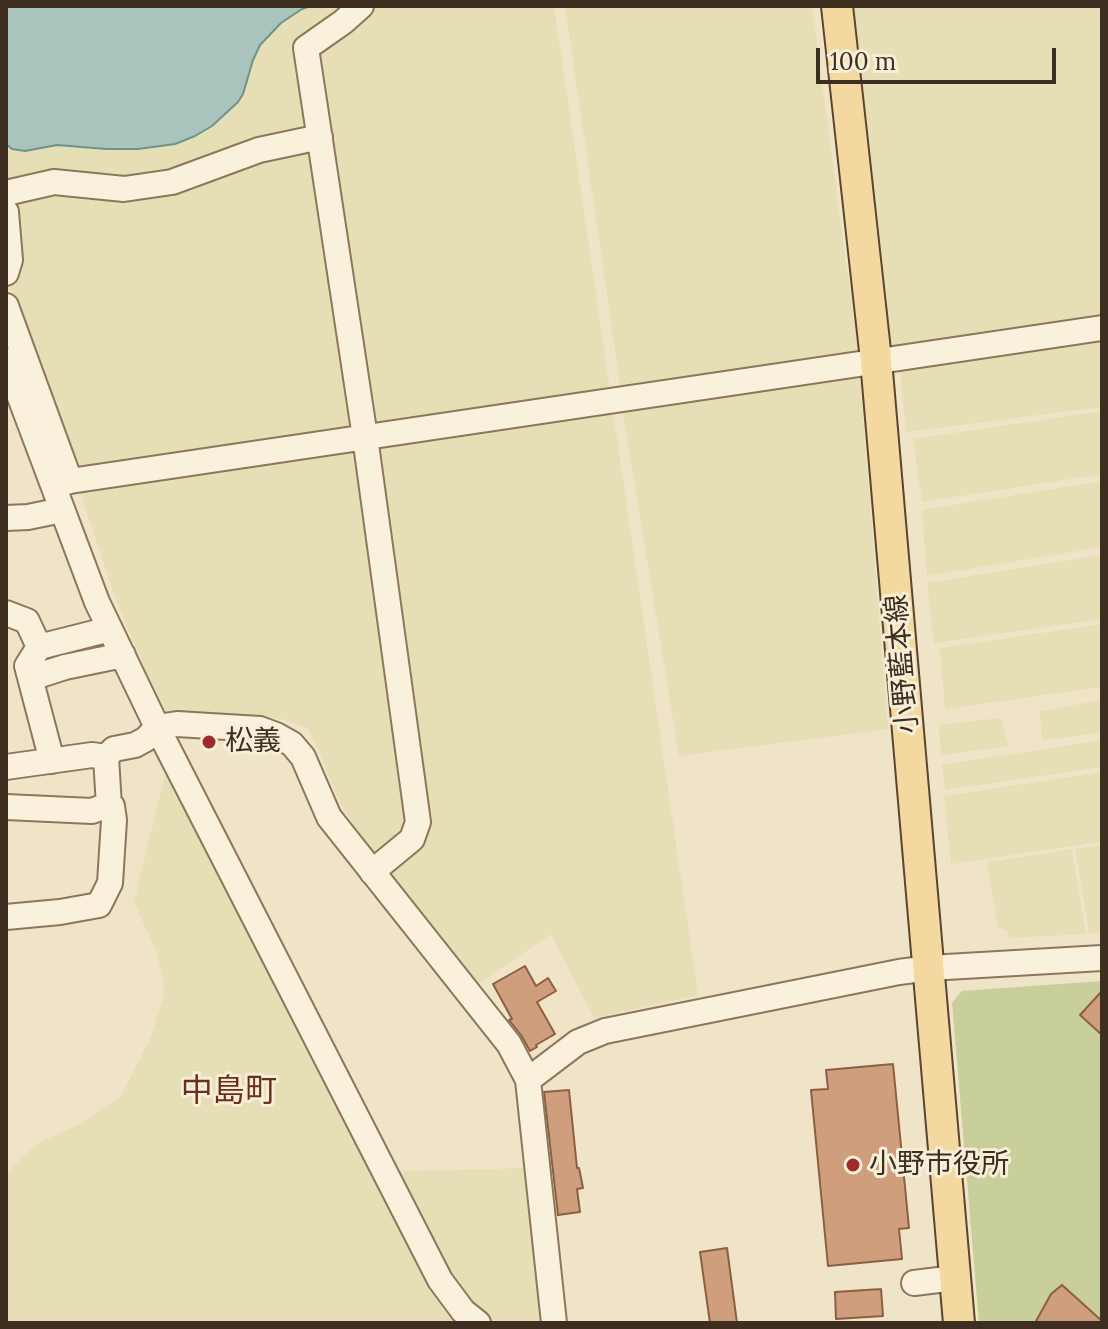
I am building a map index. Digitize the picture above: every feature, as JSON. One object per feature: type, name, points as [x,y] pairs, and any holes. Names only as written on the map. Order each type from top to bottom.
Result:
[{"type":"main road","name":"小野藍本線","points":[[837,6],[876,360],[959,1323]]},
{"type":"street","points":[[361,6],[306,48],[365,437],[418,822],[412,839],[372,872]]},
{"type":"street","points":[[6,193],[54,182],[124,189],[172,182],[259,150],[320,137]]},
{"type":"street","points":[[6,212],[10,260],[6,273]]},
{"type":"street","points":[[6,306],[62,484],[62,510],[97,602],[157,727],[440,1280],[463,1311],[478,1323]]},
{"type":"street","points":[[62,484],[1102,328]]},
{"type":"street","points":[[6,360],[62,484]]},
{"type":"street","points":[[6,518],[62,510]]},
{"type":"street","points":[[6,613],[27,621],[26,666],[52,761]]},
{"type":"street","points":[[26,666],[110,629]]},
{"type":"street","points":[[26,666],[65,667],[123,655]]},
{"type":"street","points":[[6,917],[99,905],[110,883],[114,820],[112,806],[109,806],[106,757],[114,749],[135,745],[157,727],[177,724],[260,729],[292,744],[303,757],[329,817],[509,1044],[528,1080],[554,1323]]},
{"type":"street","points":[[6,767],[92,755],[106,757]]},
{"type":"street","points":[[6,807],[92,811],[109,806]]},
{"type":"street","points":[[528,1080],[578,1042],[605,1031],[899,972],[1102,958]]},
{"type":"street","points":[[914,1283],[955,1278]]},
{"type":"shaded area","points":[[6,6],[554,6],[698,995],[594,1018],[551,934],[475,986],[366,846],[339,800],[309,729],[282,719],[162,710],[116,600],[13,292],[6,286]]},
{"type":"shaded area","points":[[565,6],[812,6],[859,359],[621,391]]},
{"type":"shaded area","points":[[845,6],[1102,6],[1102,321],[883,355]]},
{"type":"shaded area","points":[[1102,336],[1102,407],[906,432],[899,364]]},
{"type":"shaded area","points":[[860,375],[888,729],[679,756],[622,407]]},
{"type":"shaded area","points":[[1102,411],[1102,474],[922,502],[913,439]]},
{"type":"shaded area","points":[[1102,481],[1102,547],[927,576],[922,510]]},
{"type":"shaded area","points":[[1102,555],[1102,619],[934,643],[927,583]]},
{"type":"shaded area","points":[[1102,624],[1102,687],[945,709],[940,648]]},
{"type":"shaded area","points":[[1102,700],[1102,733],[1042,740],[1040,711]]},
{"type":"shaded area","points":[[1001,718],[1009,746],[941,755],[939,725]]},
{"type":"shaded area","points":[[1102,740],[1102,767],[945,790],[942,765]]},
{"type":"shaded area","points":[[168,765],[370,1172],[528,1168],[548,1323],[6,1323],[6,1173],[36,1144],[80,1124],[120,1098],[151,1037],[165,990],[156,951],[134,902]]},
{"type":"shaded area","points":[[1102,772],[1102,842],[951,864],[944,796]]},
{"type":"shaded area","points":[[1102,845],[1102,933],[1089,934],[1075,849]]},
{"type":"shaded area","points":[[1072,849],[1086,934],[1010,938],[1008,932],[998,927],[987,862]]},
{"type":"green space","points":[[1102,981],[1102,1323],[979,1323],[952,1003],[962,991]]},
{"type":"water","points":[[6,6],[311,6],[281,23],[260,45],[238,102],[212,126],[195,136],[175,144],[138,149],[57,145],[25,151],[12,149],[6,144]]},
{"type":"building","points":[[525,966],[536,986],[548,978],[556,991],[537,1002],[555,1034],[530,1051],[509,1020],[512,1019],[493,984]]},
{"type":"building","points":[[1102,991],[1102,1035],[1080,1015]]},
{"type":"building","points":[[893,1064],[909,1228],[899,1229],[902,1259],[828,1266],[811,1090],[828,1089],[826,1070]]},
{"type":"building","points":[[569,1090],[577,1168],[583,1188],[577,1189],[580,1212],[558,1215],[544,1092]]},
{"type":"building","points":[[727,1248],[737,1323],[710,1323],[700,1252]]},
{"type":"building","points":[[1062,1285],[1102,1323],[1035,1323],[1051,1294]]},
{"type":"building","points":[[881,1289],[883,1316],[836,1319],[835,1292]]},
{"type":"place","name":"松義","points":[[209,742]]},
{"type":"place","name":"小野市役所","points":[[853,1165]]},
{"type":"district","name":"中島町","points":[[229,1092]]}]
